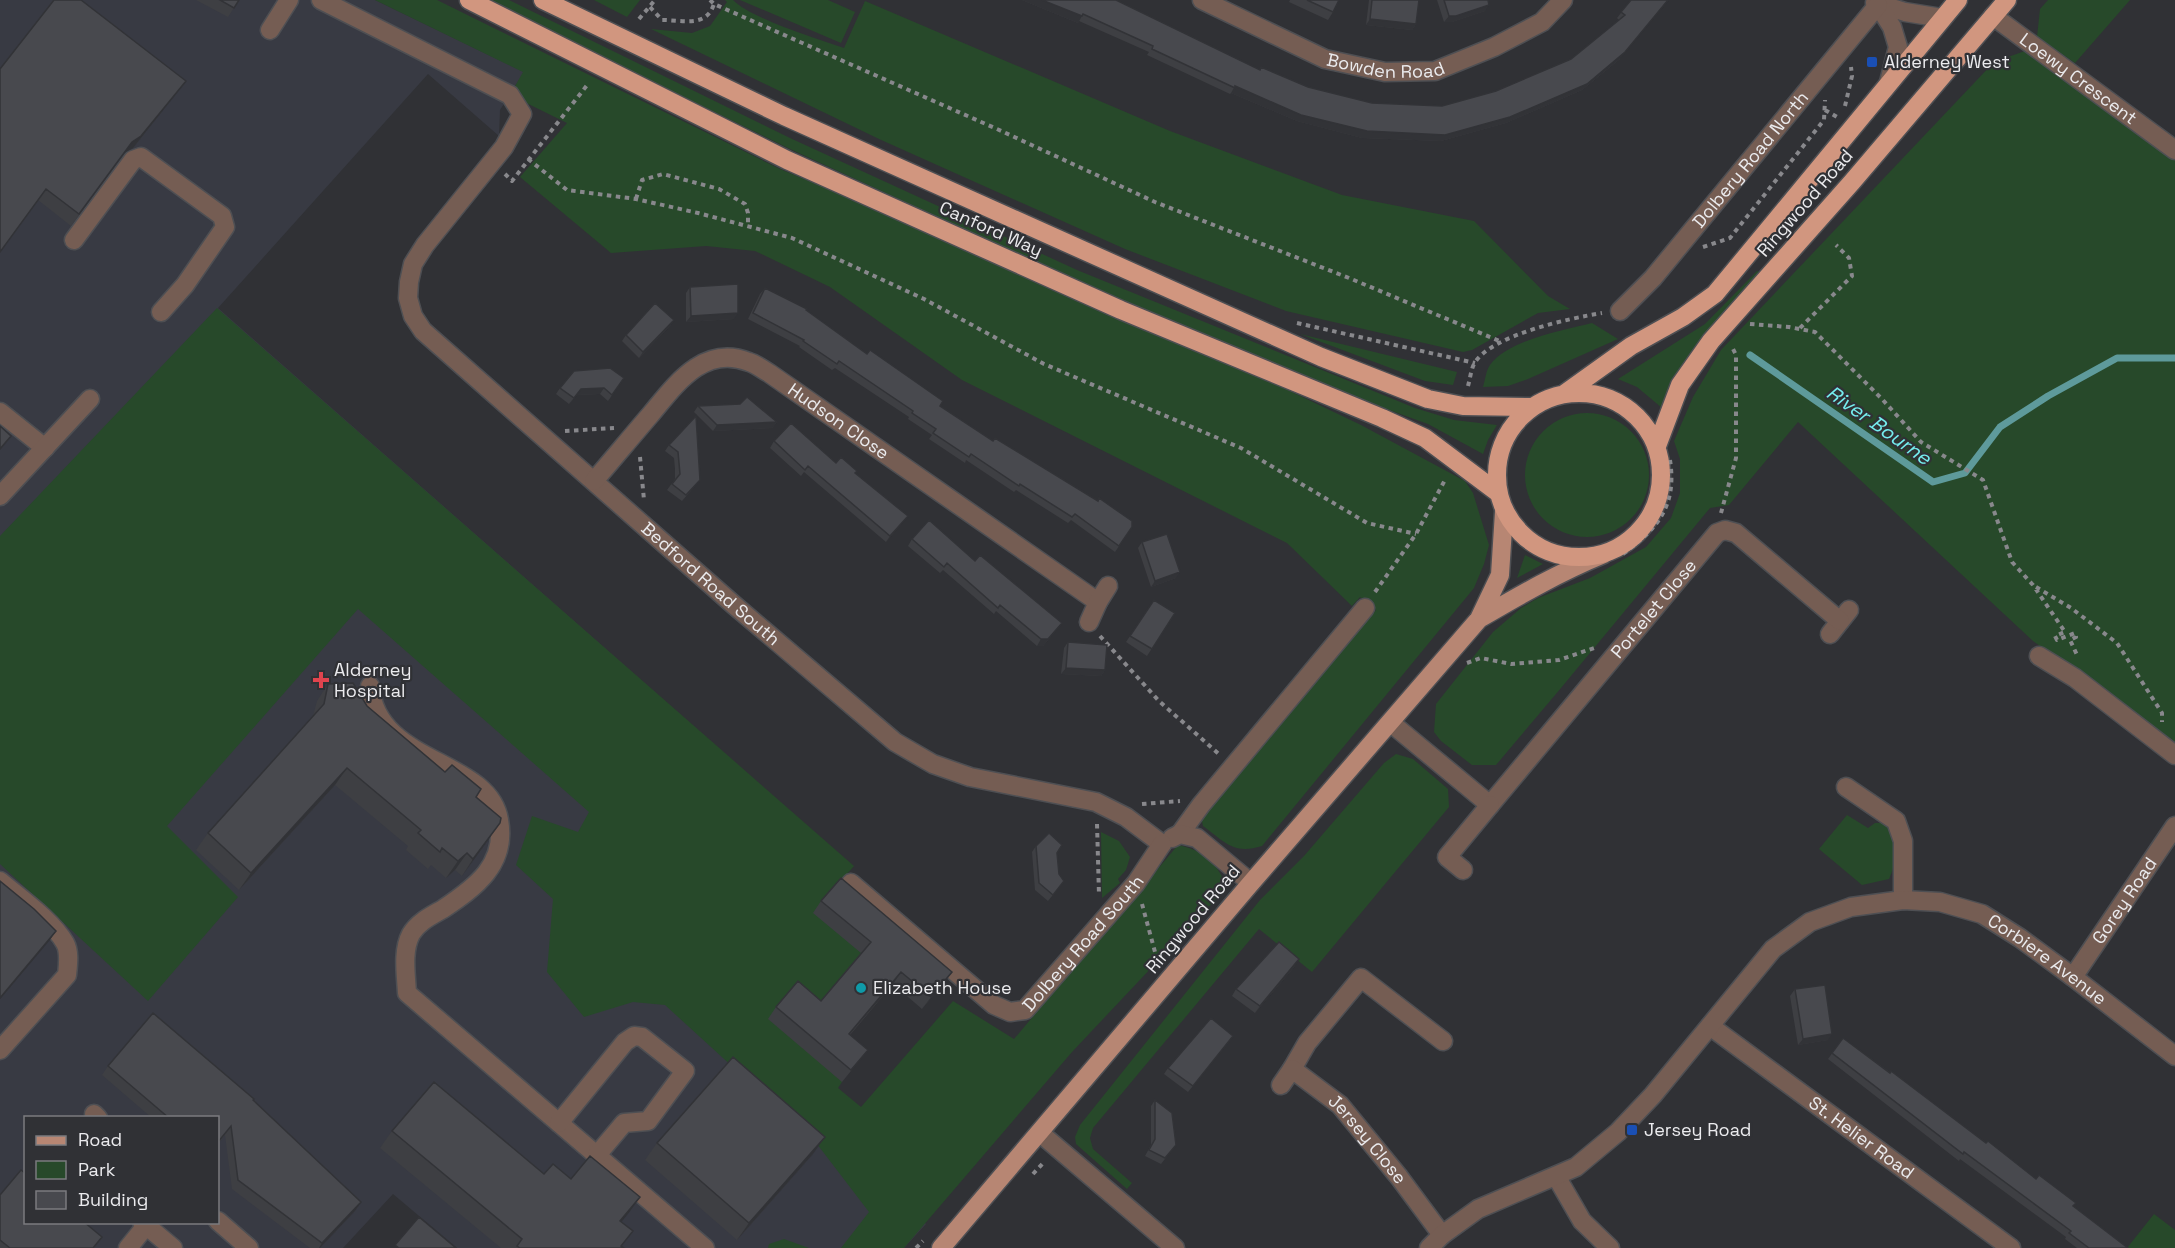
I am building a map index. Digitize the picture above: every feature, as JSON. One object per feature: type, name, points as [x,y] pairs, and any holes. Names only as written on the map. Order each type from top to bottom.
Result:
[{"type":"highway","name":"Canford Way","points":[[468,0],[786,160],[1121,310],[1425,438],[1497,492]]},
{"type":"highway","name":"Canford Way","points":[[543,0],[784,116],[1321,357],[1428,399],[1463,406],[1530,407]]},
{"type":"highway","name":"Ringwood Road","points":[[1564,394],[1631,346],[1683,317],[1714,294],[1958,0]]},
{"type":"highway","name":"Ringwood Road","points":[[1663,451],[1680,385],[1711,341],[1852,182],[2007,0]]},
{"type":"highway","points":[[1593,393],[1620,403],[1642,422],[1663,451],[1659,499],[1647,523],[1628,542],[1609,556],[1575,558],[1546,551],[1522,535],[1504,512],[1497,492],[1497,460],[1509,430],[1530,407],[1564,394],[1593,393]]},
{"type":"main road","name":"Ringwood Road","points":[[941,1248],[1479,619],[1500,575],[1504,512]]},
{"type":"main road","name":"Ringwood Road","points":[[1479,619],[1526,591],[1577,565],[1609,556]]},
{"type":"street","points":[[270,30],[289,0]]},
{"type":"street","name":"Bedford Road South","points":[[321,0],[510,95],[522,114],[504,147],[425,245],[413,264],[408,298],[413,316],[423,331],[734,605],[895,742],[933,764],[970,777],[1096,802],[1126,817],[1162,844]]},
{"type":"street","name":"Bowden Road","points":[[1202,0],[1325,59],[1385,72],[1435,71],[1475,55],[1542,22],[1563,0]]},
{"type":"street","points":[[1874,3],[1905,12],[1942,18]]},
{"type":"street","points":[[1874,3],[1892,27],[1898,47],[1889,82]]},
{"type":"street","name":"Dolbery Road North","points":[[1620,311],[1653,278],[1825,68],[1874,3]]},
{"type":"street","name":"Loewy Crescent","points":[[1993,16],[2172,141]]},
{"type":"street","points":[[74,240],[133,160],[141,157],[222,216],[225,227],[186,285],[161,312]]},
{"type":"street","name":"Hudson Close","points":[[594,481],[684,374],[707,362],[729,358],[739,359],[750,362],[769,373],[1098,602]]},
{"type":"street","points":[[0,496],[90,399]]},
{"type":"street","points":[[0,412],[45,447]]},
{"type":"street","name":"Portelet Close","points":[[1462,870],[1447,857],[1717,533],[1725,530],[1736,533],[1840,622]]},
{"type":"street","points":[[1089,622],[1108,586]]},
{"type":"street","points":[[1162,844],[1180,834],[1201,805],[1365,608]]},
{"type":"street","points":[[2039,656],[2075,678],[2175,755]]},
{"type":"street","points":[[370,686],[372,702],[384,723],[404,743],[475,784],[494,804],[499,819],[500,849],[483,877],[468,892],[422,922],[411,935],[406,949],[407,993],[705,1248]]},
{"type":"street","points":[[1391,723],[1490,805]]},
{"type":"street","points":[[1846,787],[1896,821],[1903,841],[1903,900]]},
{"type":"street","name":"Gorey Road","points":[[2073,977],[2175,826]]},
{"type":"street","points":[[1180,834],[1197,838],[1251,883]]},
{"type":"street","name":"Dolbery Road South","points":[[851,883],[994,1005],[1011,1012],[1025,1010],[1136,883],[1162,844]]},
{"type":"street","points":[[0,880],[54,928],[66,944],[69,960],[67,975],[0,1050]]},
{"type":"street","name":"Corbiere Avenue","points":[[1710,1026],[1773,949],[1810,922],[1851,907],[1903,900],[1940,902],[1982,914],[2020,938],[2175,1056]]},
{"type":"street","points":[[1281,1084],[1307,1043],[1361,978],[1443,1041]]},
{"type":"street","points":[[1429,1248],[1442,1235],[1478,1209],[1576,1167],[1618,1132],[1653,1095],[1710,1026]]},
{"type":"street","name":"St. Helier Road","points":[[1710,1026],[2011,1248]]},
{"type":"street","points":[[559,1122],[625,1042],[634,1036],[642,1037],[685,1071],[648,1121],[624,1123],[597,1155]]},
{"type":"street","name":"Jersey Close","points":[[1292,1069],[1340,1105],[1399,1177],[1442,1235]]},
{"type":"street","points":[[1040,1133],[1175,1248]]},
{"type":"street","points":[[1556,1176],[1582,1221],[1610,1248]]},
{"type":"street","points":[[219,1222],[249,1248]]},
{"type":"street","points":[[128,1248],[146,1224],[172,1248]]},
{"type":"path","points":[[639,19],[656,0]]},
{"type":"path","points":[[710,0],[714,4],[997,129],[1155,202],[1502,342]]},
{"type":"path","points":[[650,7],[662,20],[701,21],[711,13],[714,4]]},
{"type":"path","points":[[1675,250],[1709,247],[1730,238],[1824,120],[1825,68]]},
{"type":"path","points":[[491,162],[512,181],[588,84]]},
{"type":"path","points":[[1825,110],[1841,120]]},
{"type":"path","points":[[528,159],[567,190],[636,199],[792,238],[924,299],[1044,364],[1241,448],[1367,523],[1416,534]]},
{"type":"path","points":[[636,199],[642,180],[663,174],[719,189],[745,204],[748,213],[747,226]]},
{"type":"path","points":[[1800,328],[1852,276],[1849,258],[1836,245]]},
{"type":"path","points":[[1468,386],[1474,363],[1484,353],[1502,342],[1540,326],[1599,313],[1620,311]]},
{"type":"path","points":[[1744,323],[1800,328],[1815,333],[1882,399],[1921,442],[1983,480],[2012,562],[2033,585],[2065,632],[2055,636],[2057,640],[2075,633],[2076,637],[2070,640],[2083,665]]},
{"type":"path","points":[[1714,519],[1720,514],[1736,458],[1736,355],[1727,338]]},
{"type":"path","points":[[1609,556],[1640,541],[1659,522],[1668,502],[1671,486],[1663,451]]},
{"type":"path","points":[[1365,608],[1416,534],[1446,478]]},
{"type":"path","points":[[2033,585],[2071,609],[2117,643],[2162,713],[2162,723]]},
{"type":"path","points":[[1098,602],[1100,636],[1159,701],[1233,766]]},
{"type":"path","points":[[1467,658],[1461,666],[1481,658],[1511,664],[1559,660],[1606,644]]},
{"type":"path","points":[[2153,716],[2169,728]]},
{"type":"path","points":[[1126,817],[1137,805],[1189,801],[1201,805]]},
{"type":"path","points":[[1096,802],[1099,908],[1106,917]]},
{"type":"path","points":[[1136,883],[1158,964]]},
{"type":"path","points":[[1028,1179],[1044,1162],[1064,1153]]},
{"type":"path","points":[[916,1248],[924,1239]]},
{"type":"shaded area","name":"Alderney Hospital","points":[[0,0],[375,0],[524,72],[500,110],[499,136],[428,74],[218,308],[805,824],[671,980],[926,1224],[904,1248],[457,1248],[393,1194],[343,1248],[0,1248]]},
{"type":"green space","points":[[375,0],[437,0],[780,169],[1121,310],[1361,425],[1465,481],[1473,493],[1489,545],[1474,588],[1262,846],[1244,849],[1224,842],[1203,826],[1201,817],[1376,610],[1360,597],[1352,606],[1287,543],[962,380],[830,287],[755,251],[706,246],[611,253],[520,177],[567,123],[510,95],[523,72]]},
{"type":"green space","points":[[486,0],[509,0],[790,138],[1077,270],[1415,408],[1454,420],[1497,425],[1483,454],[1428,424],[1125,303],[790,149]]},
{"type":"green space","points":[[594,0],[640,0],[627,17]]},
{"type":"green space","points":[[725,0],[733,0],[769,21],[844,48],[865,1],[1170,131],[1342,195],[1474,221],[1548,296],[1570,309],[1538,313],[1472,350],[1463,352],[1286,311],[1125,249],[879,139],[651,29],[692,33],[710,26],[727,2]]},
{"type":"green space","points":[[740,0],[828,0],[855,12],[841,43]]},
{"type":"green space","points":[[2048,0],[2130,0],[2075,63],[2037,37],[2040,9]]},
{"type":"green space","points":[[2036,47],[2175,150],[2175,742],[2033,641],[1798,422],[1729,505],[1710,508],[1496,765],[1472,765],[1441,741],[1434,732],[1436,704],[1493,632],[1521,608],[1538,598],[1590,578],[1646,547],[1671,518],[1680,493],[1680,459],[1674,441],[1693,397],[1721,350],[1994,62]]},
{"type":"green space","points":[[1757,271],[1761,272],[1662,408],[1637,387],[1618,379],[1705,324]]},
{"type":"green space","points":[[217,308],[854,866],[833,890],[862,954],[813,1013],[842,1082],[838,1088],[861,1107],[953,1001],[1014,1039],[1178,845],[1201,854],[1218,869],[1226,884],[1218,897],[1072,1052],[904,1248],[841,1248],[869,1212],[817,1144],[665,1005],[633,1002],[584,1017],[547,972],[553,899],[516,865],[532,816],[578,832],[589,812],[358,609],[167,826],[238,897],[148,1001],[0,864],[0,536]]},
{"type":"green space","points":[[1592,323],[1618,339],[1528,379],[1508,386],[1483,387],[1490,365],[1498,356],[1537,337]]},
{"type":"green space","points":[[1300,334],[1457,372],[1453,385],[1425,381]]},
{"type":"green space","points":[[1587,413],[1611,417],[1631,431],[1645,451],[1649,475],[1645,499],[1631,519],[1611,533],[1587,537],[1563,533],[1543,519],[1529,499],[1525,475],[1529,451],[1543,431],[1563,417]]},
{"type":"green space","points":[[1525,555],[1543,564],[1517,578]]},
{"type":"green space","points":[[1396,754],[1413,759],[1448,789],[1449,807],[1312,972],[1259,929],[1093,1128],[1090,1138],[1093,1149],[1132,1183],[1127,1189],[1076,1144],[1075,1137],[1080,1125],[1260,900],[1304,856],[1384,763]]},
{"type":"green space","points":[[1847,815],[1868,828],[1875,823],[1884,823],[1888,829],[1895,850],[1894,865],[1889,879],[1862,885],[1819,849]]},
{"type":"green space","points":[[1101,832],[1119,841],[1130,857],[1126,870],[1118,879],[1120,883],[1102,898]]},
{"type":"green space","points":[[2154,1214],[2175,1230],[2175,1248],[2127,1248]]},
{"type":"green space","points":[[784,1239],[809,1248],[768,1248],[769,1244]]},
{"type":"building","points":[[54,0],[81,0],[186,81],[141,136],[132,142],[79,214],[46,189],[0,252],[0,69]]},
{"type":"building","points":[[220,0],[239,0],[234,8]]},
{"type":"building","points":[[1042,0],[1116,0],[1260,70],[1261,67],[1308,87],[1372,103],[1442,106],[1496,91],[1571,59],[1625,15],[1621,12],[1631,0],[1668,0],[1625,52],[1587,84],[1510,117],[1445,135],[1367,131],[1301,115],[1235,86],[1235,88],[1152,49],[1153,46],[1083,14],[1082,16]]},
{"type":"building","points":[[1307,0],[1339,0],[1333,12]]},
{"type":"building","points":[[1372,0],[1419,0],[1416,24],[1370,19]]},
{"type":"building","points":[[1444,0],[1488,0],[1489,5],[1456,16],[1449,16]]},
{"type":"building","points":[[738,284],[738,313],[691,316],[690,287]]},
{"type":"building","points":[[765,288],[807,309],[867,354],[870,350],[943,401],[940,406],[993,441],[995,438],[1098,501],[1099,498],[1132,521],[1132,527],[1119,546],[1075,514],[1072,517],[971,454],[969,457],[933,433],[936,429],[912,413],[913,411],[839,361],[837,364],[804,340],[753,313]]},
{"type":"building","points":[[655,303],[674,320],[643,352],[626,335]]},
{"type":"building","points":[[610,368],[624,378],[612,395],[604,388],[581,389],[574,398],[560,388],[574,371]]},
{"type":"building","points":[[747,397],[777,422],[717,425],[698,406],[740,404]]},
{"type":"building","points":[[696,416],[700,480],[686,495],[672,484],[680,474],[678,452],[669,445]]},
{"type":"building","points":[[791,423],[836,463],[841,457],[857,471],[855,473],[908,516],[890,536],[808,466],[805,470],[774,441]]},
{"type":"building","points":[[0,426],[11,436],[0,449]]},
{"type":"building","points":[[929,520],[975,561],[980,555],[1062,623],[1048,639],[1041,639],[1000,605],[998,608],[947,563],[944,567],[912,539]]},
{"type":"building","points":[[1167,534],[1180,572],[1155,581],[1142,542]]},
{"type":"building","points":[[1154,600],[1175,613],[1152,649],[1130,636]]},
{"type":"building","points":[[1068,642],[1107,645],[1105,670],[1066,668]]},
{"type":"building","points":[[353,683],[367,706],[445,772],[452,765],[481,789],[476,797],[501,818],[500,823],[473,859],[467,853],[458,861],[442,848],[440,852],[418,833],[421,830],[347,768],[251,873],[208,833],[324,704],[328,684]]},
{"type":"building","points":[[1049,833],[1062,845],[1057,853],[1059,874],[1064,881],[1053,895],[1039,883],[1036,846]]},
{"type":"building","name":"Elizabeth House","points":[[841,878],[952,972],[931,997],[901,972],[849,1034],[868,1050],[851,1070],[776,1007],[798,981],[821,1001],[871,942],[821,901]]},
{"type":"building","points":[[0,881],[56,931],[0,998]]},
{"type":"building","points":[[1279,942],[1299,959],[1260,1006],[1236,989]]},
{"type":"building","points":[[1825,985],[1832,1034],[1803,1039],[1795,989]]},
{"type":"building","points":[[153,1013],[254,1099],[361,1202],[322,1243],[238,1180],[231,1126],[219,1141],[219,1116],[167,1116],[108,1066]]},
{"type":"building","points":[[1211,1018],[1233,1036],[1193,1086],[1168,1068]]},
{"type":"building","points":[[1843,1038],[1890,1073],[1891,1071],[1986,1143],[1988,1141],[2036,1179],[2039,1175],[2076,1203],[2073,1206],[2128,1248],[2089,1248],[2069,1233],[2071,1231],[1964,1152],[1963,1154],[1832,1053]]},
{"type":"building","points":[[733,1057],[825,1137],[749,1223],[657,1143]]},
{"type":"building","points":[[434,1082],[544,1174],[553,1164],[571,1179],[590,1156],[640,1197],[620,1221],[633,1231],[621,1246],[624,1248],[520,1248],[517,1246],[522,1239],[392,1131]]},
{"type":"building","points":[[1155,1100],[1172,1113],[1176,1145],[1165,1158],[1149,1150],[1155,1139]]},
{"type":"building","points":[[21,1170],[24,1172],[24,1224],[86,1224],[102,1237],[93,1248],[10,1248],[0,1240],[0,1195]]},
{"type":"building","points":[[419,1217],[456,1248],[399,1248],[395,1245]]},
{"type":"waterway","name":"River Bourne","points":[[1750,355],[1933,482],[1965,473],[2000,427],[2048,396],[2117,358],[2175,358]]},
{"type":"place","name":"Alderney West","points":[[1872,62]]},
{"type":"place","name":"Alderney Hospital","points":[[321,680]]},
{"type":"place","name":"Elizabeth House","points":[[861,988]]},
{"type":"place","name":"Jersey Road","points":[[1632,1130]]}]
